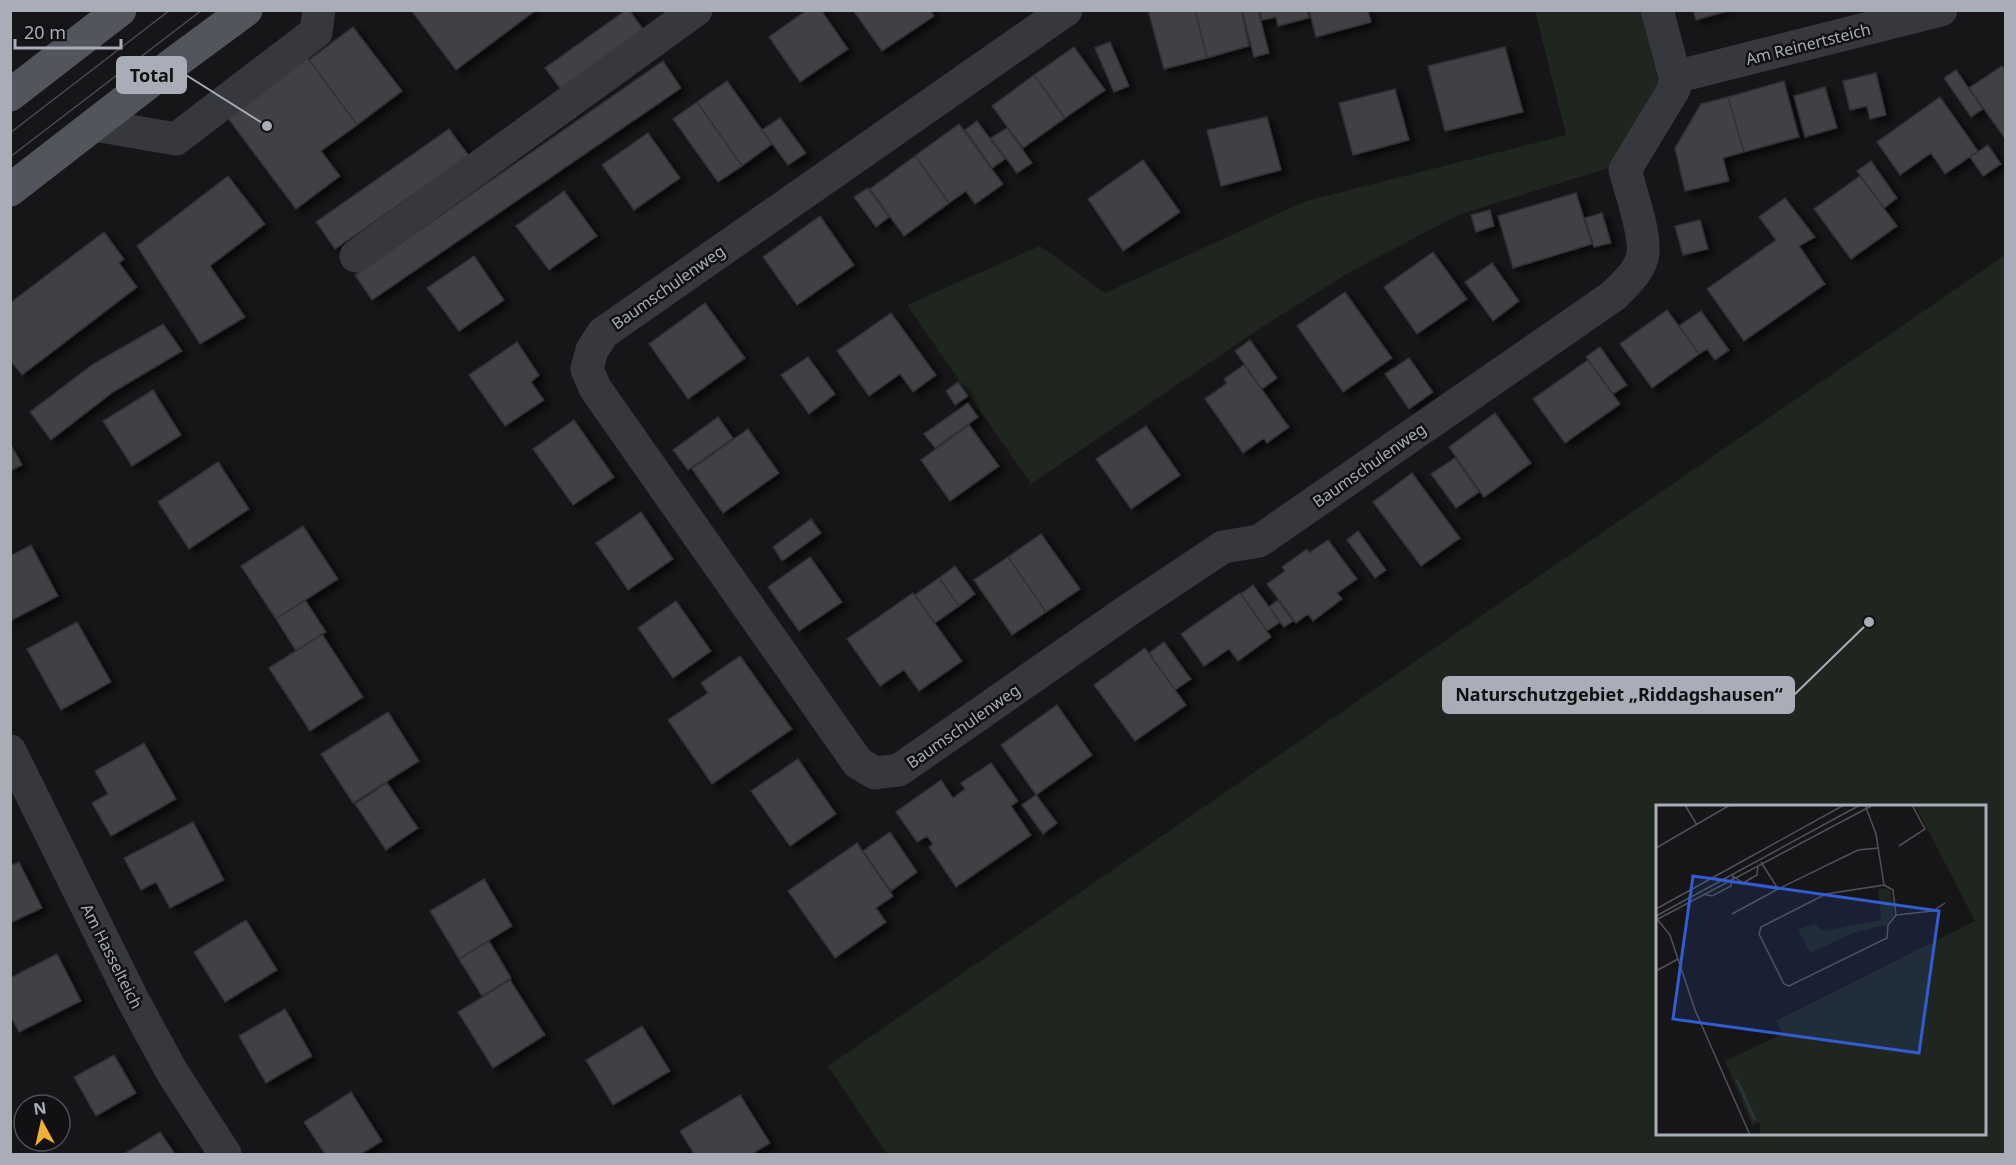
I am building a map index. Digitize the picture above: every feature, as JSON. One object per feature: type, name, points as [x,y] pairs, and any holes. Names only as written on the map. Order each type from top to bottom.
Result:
[{"type":"main road","points":[[10,95],[120,10]]},
{"type":"main road","points":[[10,190],[246,10]]},
{"type":"street","points":[[95,125],[176,139],[316,32],[319,10]]},
{"type":"street","points":[[356,256],[696,10]]},
{"type":"street","name":"Baumschulenweg","points":[[1066,10],[603,333],[592,350],[587,369],[595,388],[858,764],[875,772],[899,770],[1130,609],[1223,548],[1259,541],[1613,296],[1630,278],[1643,257],[1642,236],[1625,170],[1674,89],[1675,77]]},
{"type":"street","points":[[1657,10],[1675,77]]},
{"type":"street","name":"Am Reinertsteich","points":[[1675,77],[1941,10]]},
{"type":"street","name":"Am Hasselteich","points":[[10,751],[133,1000],[172,1072],[225,1155]]},
{"type":"shaded area","points":[[1535,11],[1640,11],[1659,83],[1608,168],[1458,215],[1350,272],[1262,327],[1031,484],[907,305],[1040,246],[1105,293],[1306,201],[1566,135]]},
{"type":"shaded area","points":[[2005,255],[2005,1154],[887,1154],[828,1066]]},
{"type":"building","points":[[411,10],[536,10],[456,70]]},
{"type":"building","points":[[629,10],[646,33],[563,92],[545,68]]},
{"type":"building","points":[[807,10],[821,10],[848,49],[800,82],[769,37]]},
{"type":"building","points":[[853,10],[930,10],[934,16],[882,51]]},
{"type":"building","points":[[1148,10],[1195,10],[1207,58],[1164,69]]},
{"type":"building","points":[[1195,10],[1241,10],[1249,46],[1207,58]]},
{"type":"building","points":[[1242,10],[1258,10],[1269,53],[1254,57]]},
{"type":"building","points":[[1260,10],[1307,10],[1309,18],[1278,26],[1276,17],[1262,20]]},
{"type":"building","points":[[1309,10],[1368,10],[1371,22],[1316,37]]},
{"type":"building","points":[[1693,10],[1731,10],[1696,20]]},
{"type":"building","points":[[353,27],[402,91],[357,125],[309,60]]},
{"type":"building","points":[[295,41],[357,125],[321,151],[340,176],[296,209],[215,101]]},
{"type":"building","points":[[1110,42],[1129,86],[1114,92],[1095,48]]},
{"type":"building","points":[[1074,47],[1105,90],[1065,118],[1034,75]]},
{"type":"building","points":[[1505,47],[1523,112],[1445,131],[1428,66]]},
{"type":"building","points":[[663,61],[681,88],[372,300],[355,275]]},
{"type":"building","points":[[2002,66],[2006,71],[2006,140],[1969,88]]},
{"type":"building","points":[[1956,70],[1983,109],[1971,117],[1944,78]]},
{"type":"building","points":[[1876,73],[1886,115],[1870,119],[1867,106],[1850,110],[1843,81]]},
{"type":"building","points":[[1034,75],[1065,118],[1023,148],[992,106]]},
{"type":"building","points":[[727,81],[772,144],[742,166],[697,102]]},
{"type":"building","points":[[1784,81],[1799,137],[1744,152],[1728,97]]},
{"type":"building","points":[[1825,87],[1837,128],[1805,137],[1794,96]]},
{"type":"building","points":[[1395,89],[1409,140],[1353,155],[1339,103]]},
{"type":"building","points":[[1728,97],[1744,152],[1723,158],[1729,181],[1685,191],[1675,148],[1701,104]]},
{"type":"building","points":[[1940,97],[1978,151],[1945,174],[1931,153],[1900,175],[1877,142]]},
{"type":"building","points":[[697,102],[742,166],[718,182],[673,119]]},
{"type":"building","points":[[1267,117],[1281,170],[1221,186],[1207,130]]},
{"type":"building","points":[[780,118],[806,153],[788,165],[762,130]]},
{"type":"building","points":[[977,121],[1005,159],[992,168],[965,130]]},
{"type":"building","points":[[959,124],[1003,184],[975,204],[966,191],[949,203],[915,156]]},
{"type":"building","points":[[1007,128],[1032,163],[1017,173],[991,138]]},
{"type":"building","points":[[449,129],[469,156],[335,249],[316,222]]},
{"type":"building","points":[[648,133],[680,178],[634,210],[602,165]]},
{"type":"building","points":[[1988,145],[2001,164],[1983,176],[1970,157]]},
{"type":"building","points":[[915,156],[949,203],[904,236],[870,189]]},
{"type":"building","points":[[1143,160],[1180,212],[1123,251],[1088,199]]},
{"type":"building","points":[[1871,161],[1897,198],[1884,208],[1857,171]]},
{"type":"building","points":[[228,176],[265,224],[210,266],[245,317],[200,344],[137,246]]},
{"type":"building","points":[[1860,176],[1897,226],[1851,259],[1814,209]]},
{"type":"building","points":[[868,188],[889,217],[876,227],[854,197]]},
{"type":"building","points":[[564,191],[597,236],[549,270],[516,226]]},
{"type":"building","points":[[1576,193],[1592,244],[1513,268],[1498,216]]},
{"type":"building","points":[[1785,198],[1815,237],[1799,246],[1825,284],[1744,341],[1707,289],[1776,240],[1759,217]]},
{"type":"building","points":[[1490,210],[1494,226],[1476,232],[1471,215]]},
{"type":"building","points":[[1602,213],[1611,243],[1594,247],[1585,218]]},
{"type":"building","points":[[820,216],[854,265],[797,305],[763,257]]},
{"type":"building","points":[[1700,220],[1708,249],[1683,255],[1675,226]]},
{"type":"building","points":[[104,232],[124,259],[119,263],[137,287],[22,375],[10,360],[10,303]]},
{"type":"building","points":[[1433,252],[1467,299],[1417,334],[1384,287]]},
{"type":"building","points":[[474,256],[504,300],[459,331],[427,288]]},
{"type":"building","points":[[1492,263],[1519,301],[1493,321],[1465,282]]},
{"type":"building","points":[[1345,292],[1392,358],[1343,392],[1297,326]]},
{"type":"building","points":[[705,303],[745,358],[688,399],[649,344]]},
{"type":"building","points":[[1667,310],[1699,354],[1652,388],[1620,344]]},
{"type":"building","points":[[1701,311],[1729,350],[1715,360],[1707,349],[1699,354],[1679,326]]},
{"type":"building","points":[[891,313],[936,375],[913,392],[900,374],[869,396],[837,351]]},
{"type":"building","points":[[163,324],[182,351],[113,392],[51,440],[30,412],[92,365]]},
{"type":"building","points":[[1250,340],[1277,378],[1262,389],[1235,351]]},
{"type":"building","points":[[517,342],[539,375],[531,382],[544,400],[505,426],[469,375]]},
{"type":"building","points":[[1600,347],[1627,385],[1613,394],[1586,357]]},
{"type":"building","points":[[808,357],[835,394],[809,414],[781,375]]},
{"type":"building","points":[[1409,358],[1433,392],[1409,409],[1385,374]]},
{"type":"building","points":[[1588,360],[1620,404],[1565,443],[1533,399]]},
{"type":"building","points":[[1244,365],[1289,427],[1267,443],[1264,438],[1243,453],[1205,399],[1227,383],[1224,379]]},
{"type":"building","points":[[958,382],[968,396],[955,405],[946,391]]},
{"type":"building","points":[[153,390],[181,435],[132,466],[103,421]]},
{"type":"building","points":[[968,403],[978,417],[935,448],[924,434]]},
{"type":"building","points":[[1495,413],[1531,463],[1484,497],[1449,447]]},
{"type":"building","points":[[718,417],[733,438],[688,470],[673,450]]},
{"type":"building","points":[[574,420],[614,477],[573,505],[533,449]]},
{"type":"building","points":[[969,425],[999,466],[950,501],[921,460]]},
{"type":"building","points":[[1146,426],[1180,475],[1131,509],[1096,459]]},
{"type":"building","points":[[748,429],[779,473],[723,513],[692,469]]},
{"type":"building","points":[[10,443],[22,465],[10,471]]},
{"type":"building","points":[[1455,458],[1479,492],[1456,508],[1431,474]]},
{"type":"building","points":[[218,462],[249,509],[189,549],[158,502]]},
{"type":"building","points":[[1412,473],[1460,538],[1421,566],[1373,502]]},
{"type":"building","points":[[641,512],[673,559],[628,590],[596,543]]},
{"type":"building","points":[[811,519],[821,533],[782,561],[773,547]]},
{"type":"building","points":[[303,526],[338,579],[276,619],[241,566]]},
{"type":"building","points":[[1358,531],[1386,570],[1375,578],[1347,540]]},
{"type":"building","points":[[1041,534],[1080,589],[1046,612],[1008,557]]},
{"type":"building","points":[[1328,540],[1357,579],[1337,593],[1342,599],[1313,621],[1308,614],[1296,623],[1267,584],[1285,571],[1282,567],[1307,549],[1309,553]]},
{"type":"building","points":[[31,545],[58,596],[10,621],[10,556]]},
{"type":"building","points":[[810,557],[842,602],[799,631],[768,587]]},
{"type":"building","points":[[1008,557],[1046,612],[1012,635],[974,580]]},
{"type":"building","points":[[955,566],[975,594],[959,606],[939,578]]},
{"type":"building","points":[[939,578],[959,606],[935,623],[915,595]]},
{"type":"building","points":[[1253,585],[1280,622],[1267,631],[1241,594]]},
{"type":"building","points":[[913,593],[962,661],[919,691],[904,670],[880,686],[847,639]]},
{"type":"building","points":[[1240,593],[1271,637],[1238,661],[1229,649],[1204,666],[1181,634]]},
{"type":"building","points":[[305,600],[326,632],[296,651],[276,619]]},
{"type":"building","points":[[1278,600],[1293,621],[1284,627],[1269,607]]},
{"type":"building","points":[[676,601],[711,651],[673,678],[638,628]]},
{"type":"building","points":[[77,622],[111,682],[61,710],[27,649]]},
{"type":"building","points":[[322,634],[363,697],[310,731],[269,668]]},
{"type":"building","points":[[1164,642],[1191,679],[1175,690],[1149,653]]},
{"type":"building","points":[[1145,648],[1186,705],[1135,741],[1094,685]]},
{"type":"building","points":[[740,656],[792,729],[712,784],[668,720],[708,693],[701,683]]},
{"type":"building","points":[[1057,705],[1092,755],[1036,795],[1001,745]]},
{"type":"building","points":[[388,712],[419,761],[353,803],[321,754]]},
{"type":"building","points":[[144,743],[176,799],[111,836],[92,803],[108,794],[95,771]]},
{"type":"building","points":[[798,759],[836,814],[790,846],[751,791]]},
{"type":"building","points":[[991,763],[1018,801],[1011,806],[1031,835],[956,887],[929,847],[933,844],[927,836],[917,842],[896,812],[941,780],[953,798],[965,789],[961,783]]},
{"type":"building","points":[[387,783],[418,828],[386,850],[355,804]]},
{"type":"building","points":[[1036,795],[1057,823],[1043,834],[1022,805]]},
{"type":"building","points":[[193,822],[224,880],[170,908],[156,882],[141,890],[124,858]]},
{"type":"building","points":[[890,832],[917,872],[891,891],[863,851]]},
{"type":"building","points":[[857,843],[893,896],[876,908],[886,922],[835,958],[788,891]]},
{"type":"building","points":[[19,862],[42,908],[10,923],[10,866]]},
{"type":"building","points":[[484,879],[512,926],[459,959],[430,911]]},
{"type":"building","points":[[246,920],[277,970],[225,1002],[194,952]]},
{"type":"building","points":[[489,941],[511,978],[482,996],[459,959]]},
{"type":"building","points":[[57,954],[81,1001],[19,1032],[10,1015],[10,978]]},
{"type":"building","points":[[510,980],[545,1035],[493,1068],[458,1012]]},
{"type":"building","points":[[285,1009],[312,1056],[266,1083],[239,1036]]},
{"type":"building","points":[[642,1026],[670,1071],[613,1105],[586,1060]]},
{"type":"building","points":[[114,1055],[136,1093],[96,1116],[74,1077]]},
{"type":"building","points":[[351,1092],[382,1141],[361,1154],[325,1154],[304,1122]]},
{"type":"building","points":[[740,1095],[770,1143],[752,1154],[694,1154],[680,1131]]},
{"type":"building","points":[[160,1132],[175,1154],[124,1154]]},
{"type":"tram line","points":[[10,133],[170,10]]},
{"type":"tram line","points":[[10,157],[202,10]]},
{"type":"place","name":"Total","points":[[267,126]]},
{"type":"place","name":"Naturschutzgebiet „Riddagshausen“","points":[[1869,622]]}]
